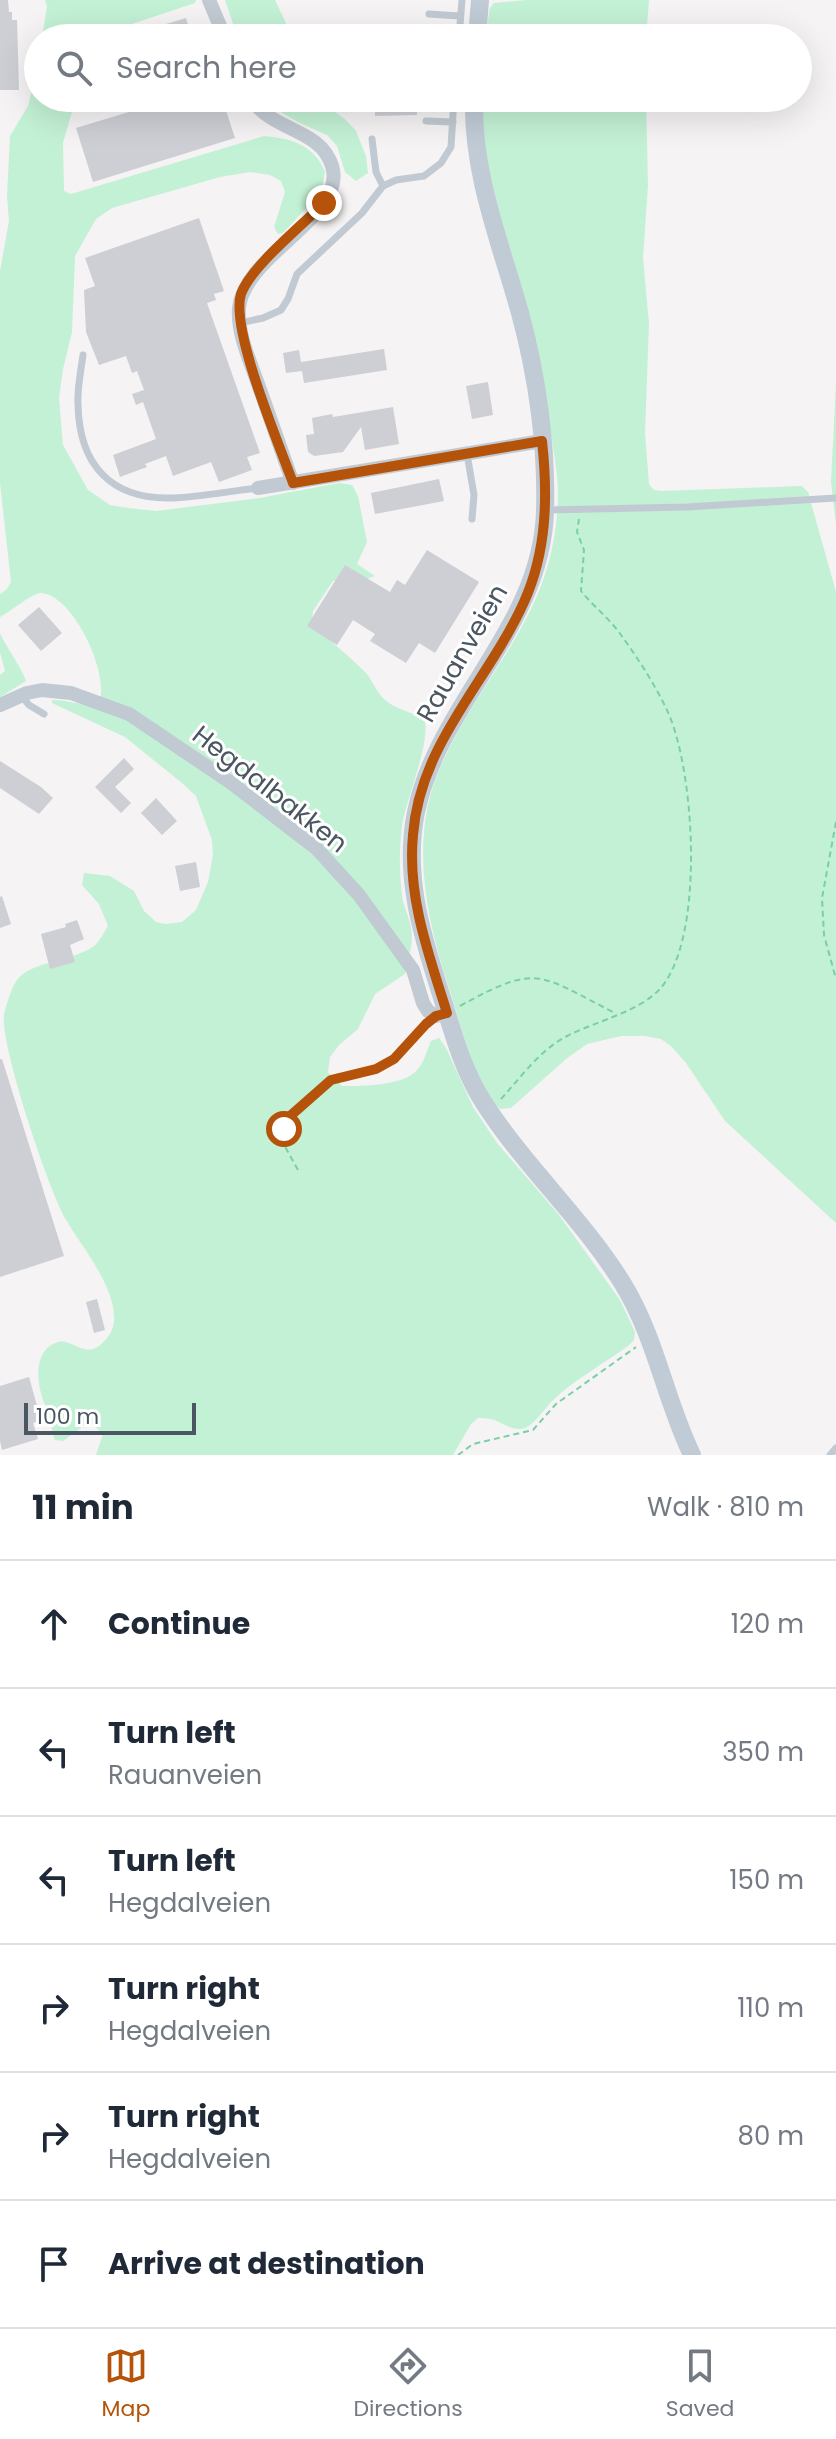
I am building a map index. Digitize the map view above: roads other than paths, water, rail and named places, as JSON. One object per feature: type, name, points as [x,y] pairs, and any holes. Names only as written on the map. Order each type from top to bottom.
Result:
[{"type":"main road","points":[[478,24],[480,0]]},
{"type":"main road","name":"Rauanveien","points":[[474,112],[479,172],[523,325],[542,441],[546,510],[537,567],[524,602],[437,747],[425,778],[415,818],[412,861],[414,895],[442,1015],[467,1071],[490,1112],[604,1256],[638,1309],[680,1430],[692,1455]]},
{"type":"street","points":[[209,0],[219,24]]},
{"type":"street","points":[[261,112],[322,146],[331,162],[335,183],[324,203],[266,260],[242,293],[240,323],[243,342],[293,483]]},
{"type":"street","points":[[258,488],[542,441]]},
{"type":"street","name":"Hegdalbakken","points":[[0,705],[42,690],[71,693],[129,714],[230,782],[317,849],[359,895],[413,970],[428,1011],[442,1015]]},
{"type":"lane","points":[[460,24],[462,0]]},
{"type":"lane","points":[[429,14],[460,16]]},
{"type":"lane","points":[[240,323],[281,310],[297,274],[362,213],[383,186],[396,180],[424,176],[441,163],[451,147],[453,112]]},
{"type":"lane","points":[[426,121],[453,122]]},
{"type":"lane","points":[[372,139],[376,172],[383,186]]},
{"type":"lane","points":[[83,355],[77,403],[81,431],[88,455],[112,485],[146,496],[173,498],[258,488]]},
{"type":"lane","points":[[467,454],[474,495],[472,519]]},
{"type":"lane","points":[[546,510],[580,511],[836,498]]},
{"type":"lane","points":[[21,695],[29,705],[44,714]]},
{"type":"lane","points":[[830,1455],[836,1448]]}]
